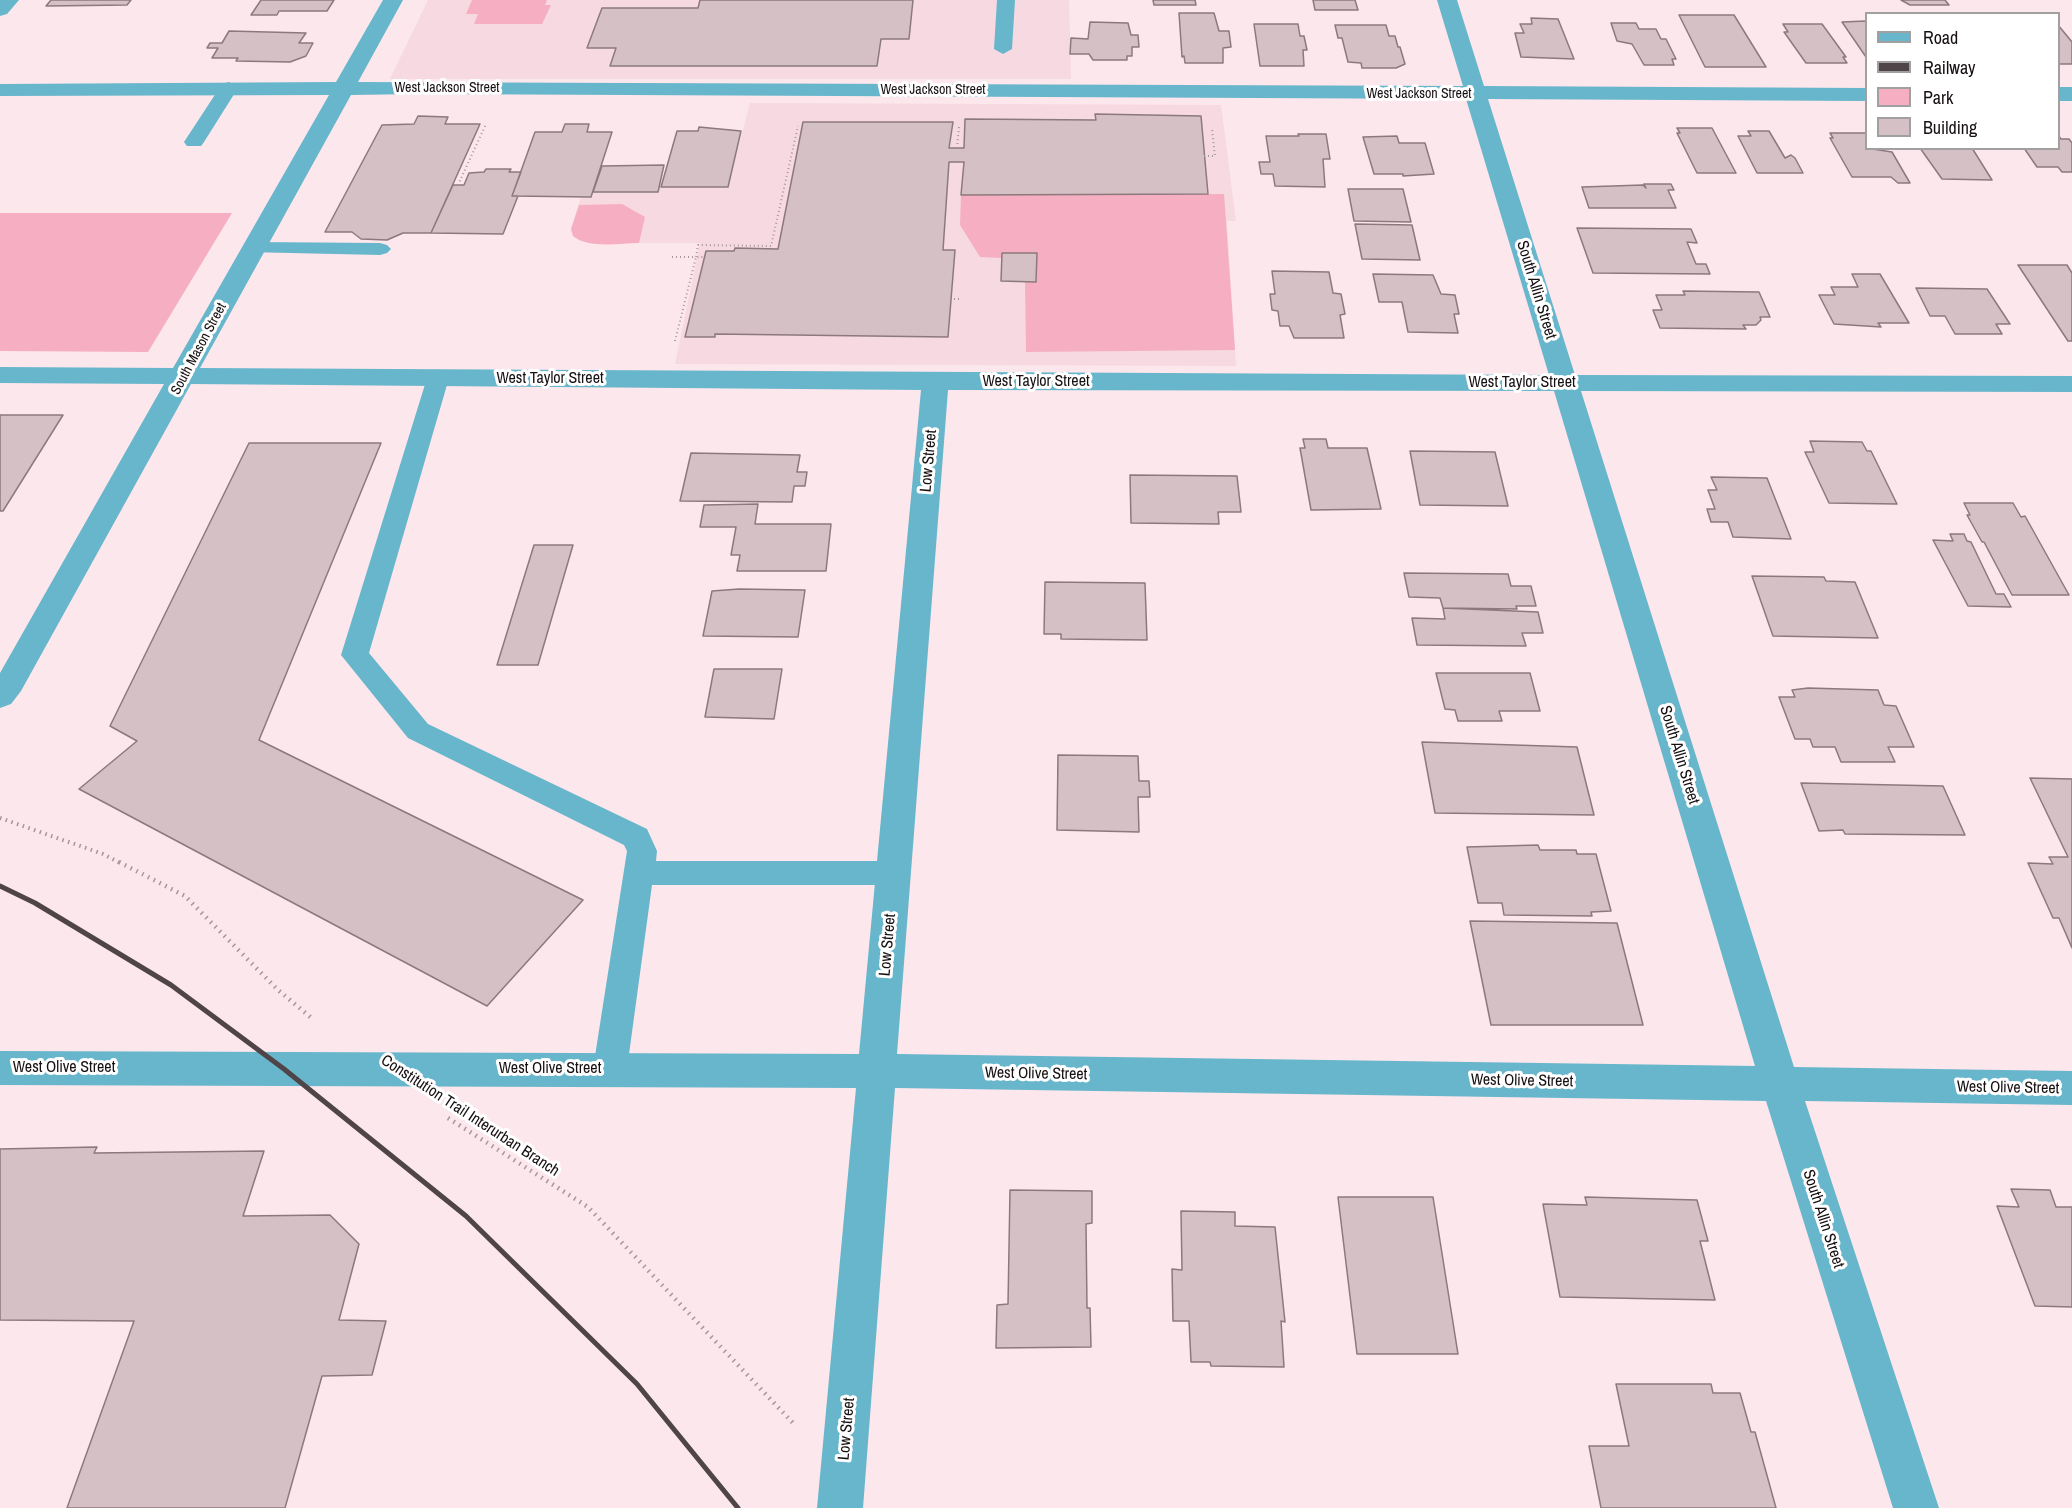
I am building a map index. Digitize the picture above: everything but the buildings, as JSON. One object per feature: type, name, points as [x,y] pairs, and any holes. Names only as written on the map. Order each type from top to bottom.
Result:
[{"type":"street","points":[[0,10],[9,0]]},
{"type":"street","name":"South Mason Street","points":[[0,696],[10,683],[183,378],[253,248],[346,88],[393,0]]},
{"type":"street","name":"South Allin Street","points":[[1447,0],[1780,1084],[1916,1508]]},
{"type":"street","name":"West Jackson Street","points":[[0,90],[346,88],[1865,94]]},
{"type":"street","name":"West Taylor Street","points":[[0,375],[935,382],[2072,384]]},
{"type":"street","name":"Low Street","points":[[844,1498],[877,1071],[935,382]]},
{"type":"street","name":"West Olive Street","points":[[0,1068],[877,1071],[2072,1088]]},
{"type":"lane","points":[[1003,49],[1006,0]]},
{"type":"lane","points":[[194,142],[229,88]]},
{"type":"lane","points":[[253,248],[380,249]]},
{"type":"lane","points":[[438,378],[355,656],[418,731],[636,837],[642,850],[610,1070]]},
{"type":"lane","points":[[638,873],[894,873]]},
{"type":"path","points":[[458,185],[488,121]]},
{"type":"path","points":[[674,345],[698,245],[771,246],[799,122]]},
{"type":"path","points":[[1204,156],[1215,156],[1212,124]]},
{"type":"path","points":[[672,257],[704,257]]},
{"type":"path","points":[[950,299],[963,299]]},
{"type":"path","points":[[679,326],[687,326]]},
{"type":"path","name":"Constitution Trail Interurban Branch","points":[[0,818],[103,854],[185,896],[278,990],[371,1069]]},
{"type":"path","name":"Constitution Trail Interurban Branch","points":[[439,1112],[588,1207],[844,1498]]},
{"type":"shaded area","points":[[428,0],[1069,0],[1071,79],[390,79]]},
{"type":"shaded area","points":[[750,103],[1221,105],[1236,221],[1227,221],[1236,366],[675,364],[700,243],[591,243],[580,241],[573,236],[571,229],[581,197],[591,197],[593,192],[657,192],[659,187],[728,186]]},
{"type":"green space","points":[[472,0],[547,0],[545,5],[551,5],[542,24],[474,24],[478,14],[466,14]]},
{"type":"green space","points":[[1224,194],[1235,350],[1026,352],[1025,282],[1036,282],[1037,253],[1002,253],[1002,258],[980,257],[960,225],[961,195]]},
{"type":"green space","points":[[622,204],[645,217],[639,243],[596,244],[587,243],[573,236],[571,229],[579,205]]},
{"type":"green space","points":[[0,213],[232,213],[148,352],[0,351]]},
{"type":"railway","points":[[0,886],[35,903],[171,985],[284,1069],[466,1216],[637,1384],[738,1508]]}]
